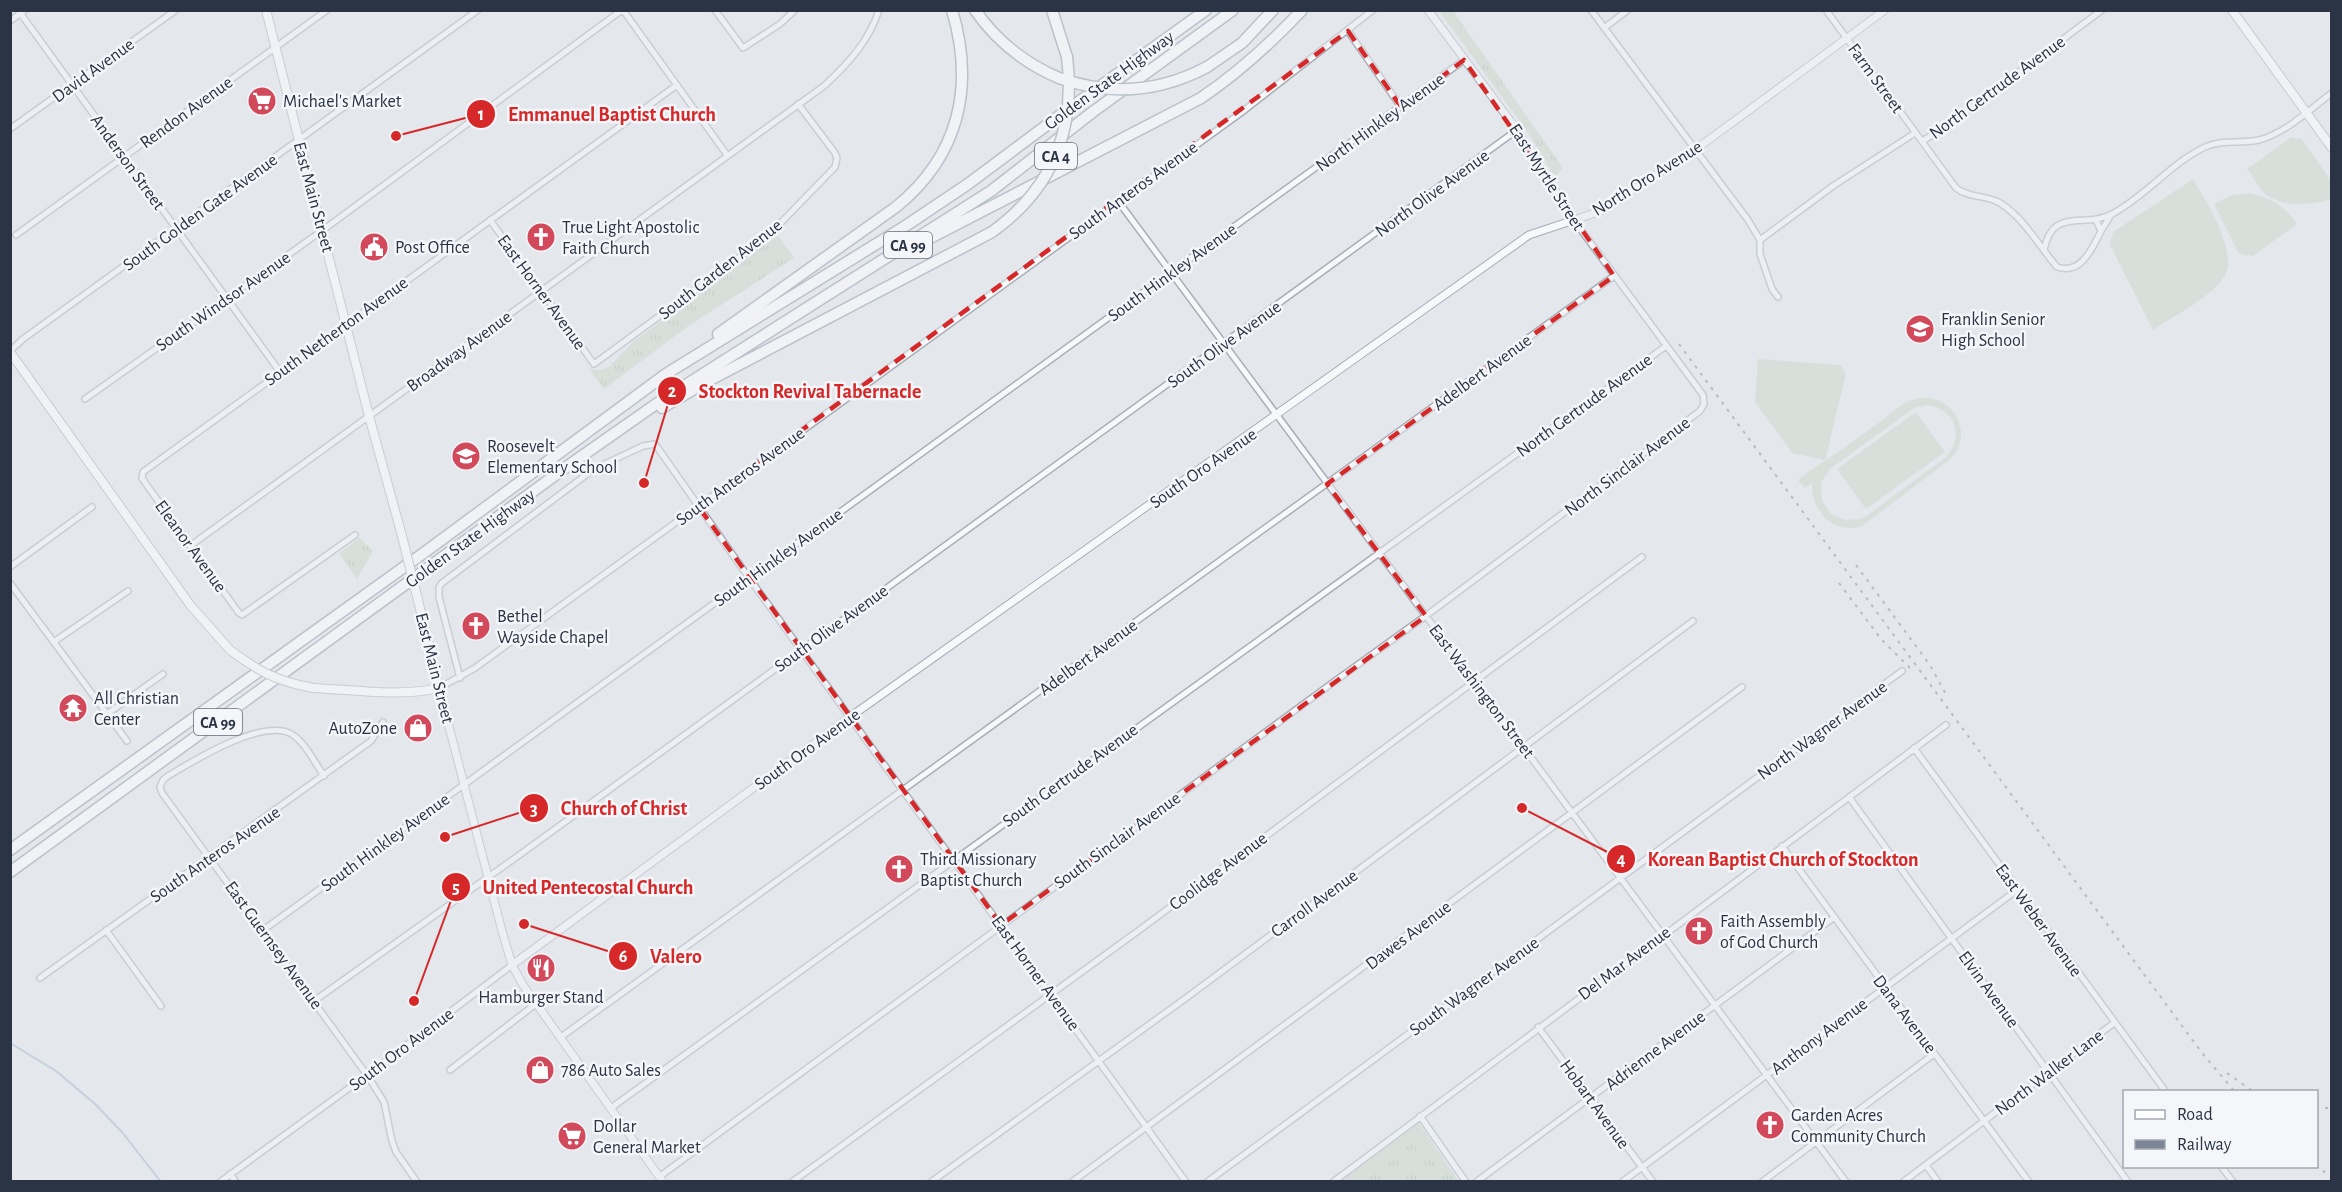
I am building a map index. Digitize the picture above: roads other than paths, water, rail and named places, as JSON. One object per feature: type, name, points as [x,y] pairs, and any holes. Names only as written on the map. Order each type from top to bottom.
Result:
[{"type":"highway","points":[[666,374],[700,347],[896,207],[926,178],[949,139],[956,121],[963,88],[962,53],[952,10]]},
{"type":"highway","points":[[975,10],[1001,42],[1020,57],[1059,78],[1096,88],[1134,89],[1172,82],[1207,67],[1242,43],[1273,10]]},
{"type":"highway","name":"CA 4","points":[[572,463],[706,382],[992,232],[1009,219],[1030,198],[1046,176],[1058,150],[1066,122],[1069,104],[1067,57],[1052,10]]},
{"type":"highway","name":"Golden State Highway","points":[[10,850],[415,559],[666,374],[968,184],[1206,10]]},
{"type":"highway","name":"Golden State Highway","points":[[10,872],[572,463],[668,396],[991,191],[1094,111],[1233,10]]},
{"type":"highway","points":[[920,237],[928,238],[1201,98],[1223,83],[1272,41],[1302,10]]},
{"type":"main road","name":"East Main Street","points":[[266,10],[439,688]]},
{"type":"main road","points":[[2232,10],[2331,148]]},
{"type":"main road","points":[[10,352],[191,606],[230,650],[269,676],[285,683],[314,688],[373,691],[428,691],[439,688]]},
{"type":"street","name":"David Avenue","points":[[10,129],[176,10]]},
{"type":"street","name":"Rendon Avenue","points":[[16,235],[327,10]]},
{"type":"street","name":"South Golden Gate Avenue","points":[[10,352],[23,339],[478,10]]},
{"type":"street","points":[[623,10],[727,154]]},
{"type":"street","name":"South Windsor Avenue","points":[[85,399],[323,230],[623,10]]},
{"type":"street","points":[[715,10],[743,48],[780,24],[795,10]]},
{"type":"street","name":"Broadway Avenue","points":[[190,546],[843,69],[859,49],[879,10]]},
{"type":"street","name":"South Anteros Avenue","points":[[439,688],[460,678],[698,507],[1242,112],[1373,10]]},
{"type":"street","name":"East Myrtle Street","points":[[1428,10],[1517,130],[1573,219],[1703,395],[1704,404]]},
{"type":"street","points":[[1591,10],[1743,213],[1760,240],[1760,254],[1772,289],[1778,297]]},
{"type":"street","points":[[1604,28],[1628,10]]},
{"type":"street","name":"Farm Street","points":[[1826,10],[1959,190],[1999,202],[2022,223],[2044,250]]},
{"type":"street","name":"North Oro Avenue","points":[[1400,326],[1529,235],[1601,211],[1694,149],[1885,10]]},
{"type":"street","name":"North Gertrude Avenue","points":[[1922,141],[1941,130],[2102,10]]},
{"type":"street","name":"Anderson Street","points":[[21,12],[280,372]]},
{"type":"street","points":[[10,21],[21,12]]},
{"type":"street","points":[[1348,31],[1401,107]]},
{"type":"street","name":"North Hinkley Avenue","points":[[1295,184],[1464,60]]},
{"type":"street","name":"South Netherton Avenue","points":[[143,475],[148,468],[677,85]]},
{"type":"street","points":[[2112,214],[2082,263],[2073,268],[2059,268],[2044,250],[2048,233],[2055,226],[2088,219],[2096,220],[2112,214],[2207,146],[2222,142],[2242,142],[2266,138],[2331,93]]},
{"type":"street","name":"South Garden Avenue","points":[[594,364],[767,237],[835,167],[837,158],[835,153],[798,104]]},
{"type":"street","name":"North Olive Avenue","points":[[1347,255],[1517,130]]},
{"type":"street","name":"North Gertrude Avenue","points":[[1760,240],[1833,186],[1915,133]]},
{"type":"street","name":"South Hinkley Avenue","points":[[262,931],[1170,272],[1295,184]]},
{"type":"street","name":"East Washington Street","points":[[1118,201],[1846,1182]]},
{"type":"street","name":"East Horner Avenue","points":[[490,220],[594,364]]},
{"type":"street","points":[[2096,220],[2101,231]]},
{"type":"street","name":"South Olive Avenue","points":[[314,1001],[1347,255]]},
{"type":"street","name":"Adelbert Avenue","points":[[561,1037],[1614,276]]},
{"type":"street","name":"South Oro Avenue","points":[[220,1182],[850,717],[1400,326]]},
{"type":"street","name":"North Gertrude Avenue","points":[[1501,464],[1666,346]]},
{"type":"street","name":"North Sinclair Avenue","points":[[1547,526],[1700,411],[1704,404]]},
{"type":"street","name":"East Horner Avenue","points":[[460,678],[439,597],[439,587],[442,583],[594,469],[643,446],[655,444],[749,578],[1186,1182]]},
{"type":"street","name":"South Gertrude Avenue","points":[[610,1108],[1501,464]]},
{"type":"street","name":"Eleanor Avenue","points":[[143,475],[146,484],[239,614],[242,615],[355,535]]},
{"type":"street","points":[[10,567],[92,507]]},
{"type":"street","name":"South Sinclair Avenue","points":[[661,1179],[1001,925],[1547,526]]},
{"type":"street","name":"Coolidge Avenue","points":[[792,1182],[1051,994],[1642,557]]},
{"type":"street","points":[[10,583],[127,741]]},
{"type":"street","points":[[55,641],[128,591]]},
{"type":"street","name":"Carroll Avenue","points":[[931,1182],[1099,1061],[1693,621]]},
{"type":"street","name":"North Wagner Avenue","points":[[1741,790],[1902,670]]},
{"type":"street","points":[[107,714],[163,674]]},
{"type":"street","name":"Dawes Avenue","points":[[1072,1182],[1742,687]]},
{"type":"street","name":"East Main Street","points":[[439,688],[512,965],[523,985],[661,1179]]},
{"type":"street","name":"South Anteros Avenue","points":[[40,978],[211,858],[371,741],[383,722]]},
{"type":"street","name":"Del Mar Avenue","points":[[1333,1182],[1946,725]]},
{"type":"street","name":"East Guernsey Avenue","points":[[324,776],[301,742],[285,732],[278,731],[251,736],[220,746],[168,776],[160,787],[162,793],[367,1075],[386,1107],[396,1152],[417,1182]]},
{"type":"street","name":"East Weber Avenue","points":[[1914,748],[2164,1090]]},
{"type":"street","name":"South Wagner Avenue","points":[[1207,1182],[1741,790]]},
{"type":"street","name":"Elvin Avenue","points":[[1849,797],[2128,1182]]},
{"type":"street","name":"Dana Avenue","points":[[1782,846],[2030,1182]]},
{"type":"street","name":"Anthony Avenue","points":[[1622,1182],[2017,890]]},
{"type":"street","name":"Adrienne Avenue","points":[[1476,1182],[1833,918]]},
{"type":"street","points":[[106,930],[161,1006]]},
{"type":"street","points":[[450,1070],[537,1003]]},
{"type":"street","name":"North Walker Lane","points":[[1903,1182],[2114,1023]]},
{"type":"street","name":"Hobart Avenue","points":[[1538,1027],[1653,1182]]},
{"type":"street","points":[[1762,1182],[1934,1054]]},
{"type":"street","points":[[1420,1116],[1466,1182]]},
{"type":"street","points":[[1926,1165],[1938,1182]]},
{"type":"street","points":[[2223,1168],[2233,1182]]},
{"type":"street","points":[[230,1174],[236,1182]]},
{"type":"waterway","points":[[10,1043],[56,1071],[94,1103],[122,1132],[161,1182]]},
{"type":"railway","points":[[1679,344],[2202,1053],[2233,1090]]},
{"type":"railway","points":[[1856,565],[1930,665],[1948,698]]},
{"type":"railway","points":[[1839,583],[1881,639],[1910,668]]},
{"type":"railway","points":[[2227,1073],[2251,1090]]},
{"type":"railway","points":[[2318,1108],[2332,1108]]},
{"type":"railway","points":[[2318,1167],[2332,1178]]},
{"type":"place","name":"Michael's Market","points":[[262,101]]},
{"type":"place","name":"Emmanuel Baptist Church","points":[[396,136]]},
{"type":"place","name":"True Light Apostolic Faith Church","points":[[541,237]]},
{"type":"place","name":"Post Office","points":[[374,247]]},
{"type":"place","name":"Franklin Senior High School","points":[[1920,329]]},
{"type":"place","name":"Roosevelt Elementary School","points":[[466,456]]},
{"type":"place","name":"Stockton Revival Tabernacle","points":[[644,483]]},
{"type":"place","name":"Bethel Wayside Chapel","points":[[476,626]]},
{"type":"place","name":"All Christian Center","points":[[73,708]]},
{"type":"place","name":"AutoZone","points":[[418,728]]},
{"type":"place","name":"Korean Baptist Church of Stockton","points":[[1522,808]]},
{"type":"place","name":"Church of Christ","points":[[445,837]]},
{"type":"place","name":"Third Missionary Baptist Church","points":[[899,869]]},
{"type":"place","name":"Valero","points":[[524,924]]},
{"type":"place","name":"Faith Assembly of God Church","points":[[1699,931]]},
{"type":"place","name":"Hamburger Stand","points":[[541,968]]},
{"type":"place","name":"United Pentecostal Church","points":[[414,1001]]},
{"type":"place","name":"786 Auto Sales","points":[[540,1070]]},
{"type":"place","name":"Garden Acres Community Church","points":[[1770,1125]]},
{"type":"place","name":"Dollar General Market","points":[[572,1136]]}]
